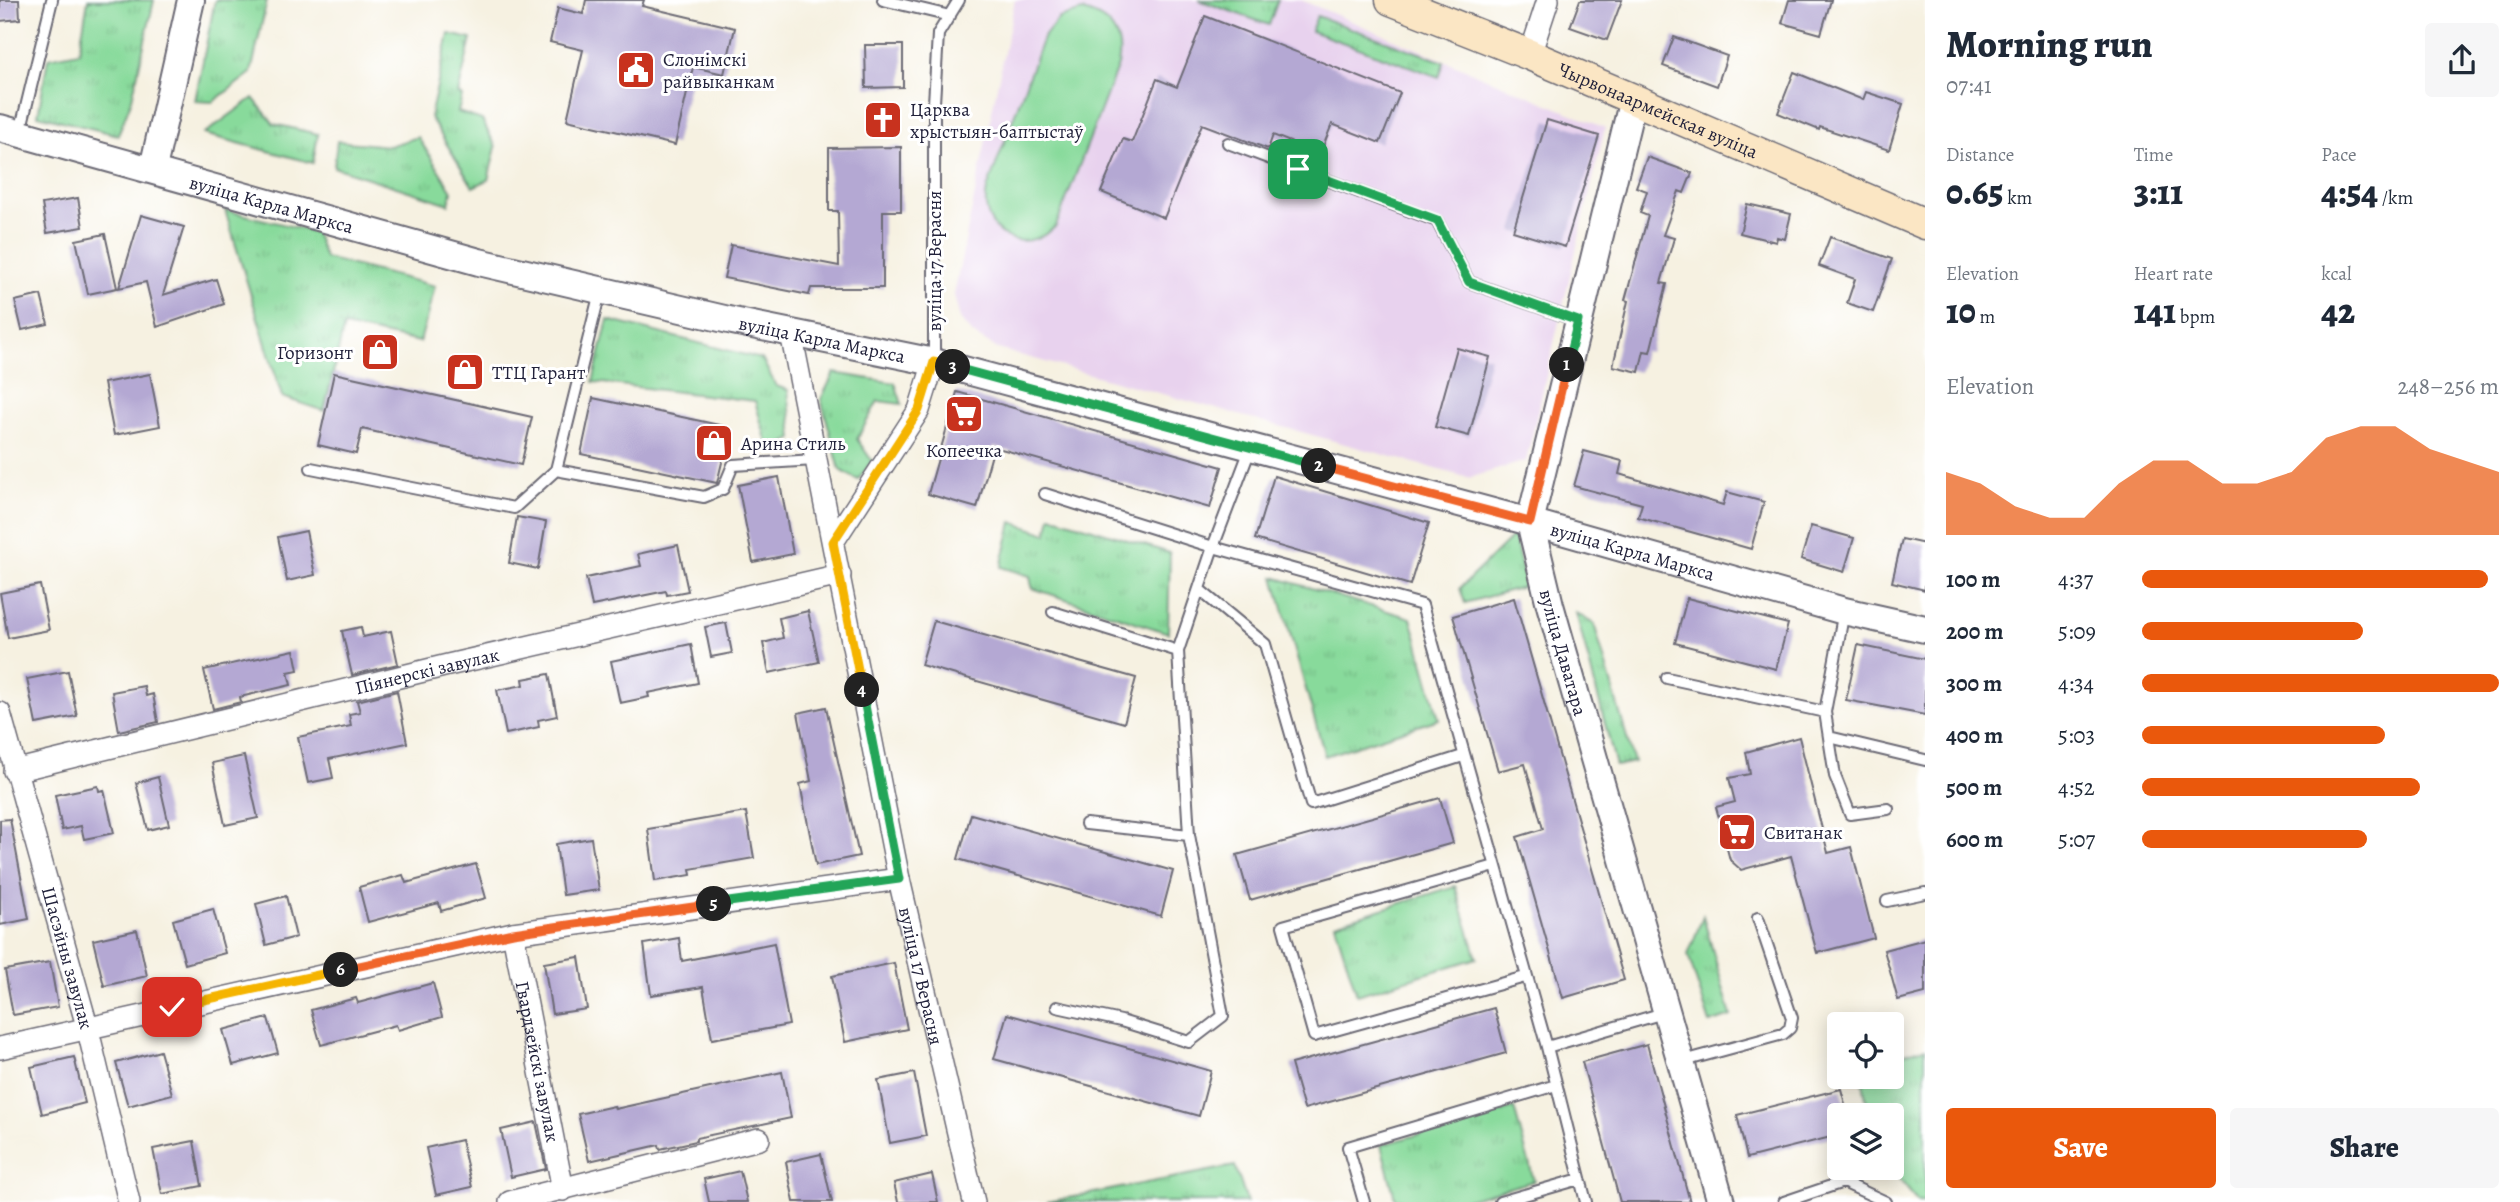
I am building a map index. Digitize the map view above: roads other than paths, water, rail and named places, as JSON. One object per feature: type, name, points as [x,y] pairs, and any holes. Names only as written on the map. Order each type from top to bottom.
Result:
[{"type":"main road","name":"Чырвонаармейская вуліца","points":[[1391,0],[1530,55],[1925,224]]},
{"type":"street","points":[[153,168],[191,0]]},
{"type":"street","points":[[1530,55],[1548,0]]},
{"type":"street","name":"вуліца Даватара","points":[[1633,99],[1530,522],[1550,605],[1720,1202]]},
{"type":"street","name":"вуліца Карла Маркса","points":[[10,130],[153,168],[479,262],[791,333],[934,362],[1530,522],[1844,611],[1925,629]]},
{"type":"street","name":"вуліца 17 Верасня","points":[[791,333],[899,879],[974,1202]]},
{"type":"street","name":"вуліца 17 Верасня","points":[[833,542],[919,410],[934,362]]},
{"type":"street","name":"Піянерскі завулак","points":[[14,771],[448,665],[840,575]]},
{"type":"street","name":"Шасэйны завулак","points":[[0,713],[87,1026],[129,1202]]},
{"type":"street","points":[[0,1048],[87,1026],[513,933],[899,879]]},
{"type":"street","name":"Гвардзейскі завулак","points":[[513,933],[563,1190]]},
{"type":"street","points":[[520,1201],[759,1139]]},
{"type":"lane","points":[[10,130],[52,0]]},
{"type":"lane","points":[[883,0],[950,16]]},
{"type":"lane","name":"вуліца 17 Верасня","points":[[934,362],[933,103],[938,34],[959,0]]},
{"type":"lane","points":[[1228,144],[1437,220],[1469,282],[1578,321]]},
{"type":"lane","points":[[311,468],[513,508],[555,470],[600,289]]},
{"type":"lane","points":[[1056,1007],[1121,1021],[1189,1042],[1223,1016],[1189,835],[1178,651],[1251,447]]},
{"type":"lane","points":[[555,470],[704,497],[723,489],[733,465],[815,460]]},
{"type":"lane","points":[[1045,494],[1213,547],[1422,606],[1547,1047],[1586,1202]]},
{"type":"lane","points":[[1201,592],[1265,644],[1311,804],[1463,756]]},
{"type":"lane","points":[[1844,611],[1825,712],[1835,776],[1850,814],[1888,809]]},
{"type":"lane","points":[[1053,612],[1178,651]]},
{"type":"lane","points":[[1667,678],[1825,712]]},
{"type":"lane","points":[[1829,737],[1925,760]]},
{"type":"lane","points":[[1086,824],[1189,835]]},
{"type":"lane","points":[[1495,866],[1283,926],[1314,1036],[1525,977]]},
{"type":"lane","points":[[1887,901],[1925,893]]},
{"type":"lane","points":[[1680,1062],[1783,1034],[1790,1028],[1792,1018],[1758,918]]},
{"type":"lane","points":[[1547,1047],[1667,1012]]},
{"type":"lane","points":[[1364,1202],[1348,1147],[1556,1086]]},
{"type":"lane","points":[[1500,1202],[1580,1179]]},
{"type":"lane","points":[[1784,1202],[1843,1182],[1886,1202]]},
{"type":"place","name":"Слонімскі райвыканкам","points":[[636,70]]},
{"type":"place","name":"Царква хрыстыян-баптыстаў","points":[[883,120]]},
{"type":"place","name":"Горизонт","points":[[380,352]]},
{"type":"place","name":"ТТЦ Гарант","points":[[465,372]]},
{"type":"place","name":"Копеечка","points":[[964,414]]},
{"type":"place","name":"Арина Стиль","points":[[714,443]]},
{"type":"place","name":"Свитанак","points":[[1737,832]]}]
